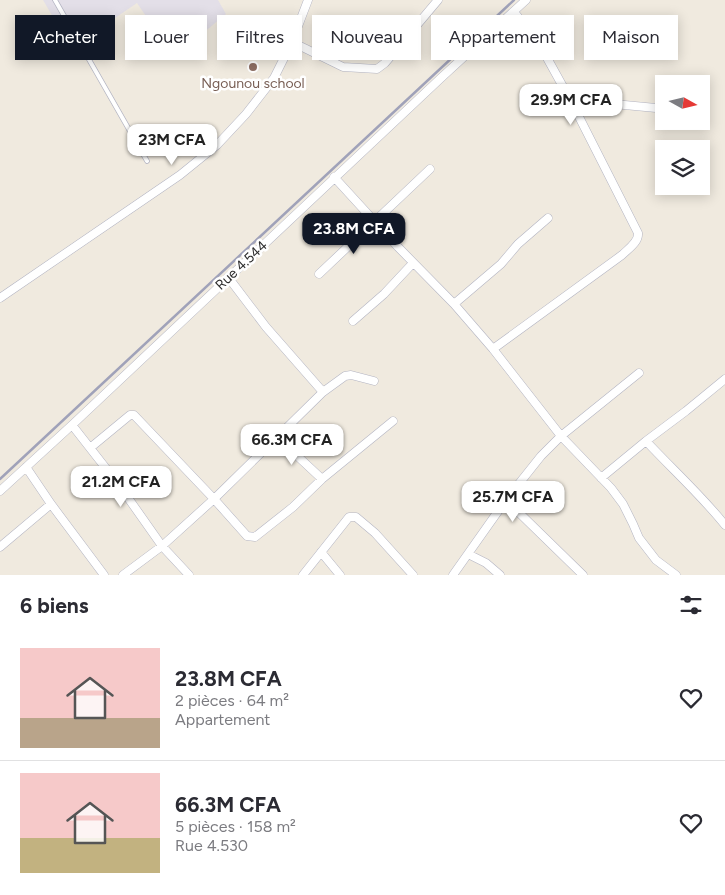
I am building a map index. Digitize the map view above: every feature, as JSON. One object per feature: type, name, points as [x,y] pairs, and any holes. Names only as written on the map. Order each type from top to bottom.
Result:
[{"type":"street","points":[[302,16],[308,0]]},
{"type":"street","points":[[302,47],[343,67],[377,70],[438,0]]},
{"type":"street","name":"Rue 4.544","points":[[0,491],[334,177],[526,0]]},
{"type":"street","points":[[494,349],[622,254],[639,237],[572,103],[546,56],[532,34],[514,12]]},
{"type":"street","points":[[0,298],[180,175],[218,145],[246,114],[274,78],[283,60]]},
{"type":"street","points":[[572,103],[594,102],[655,108]]},
{"type":"street","points":[[319,274],[430,169]]},
{"type":"street","points":[[334,177],[494,349],[561,436],[611,488],[622,504],[639,538],[656,560],[676,575]]},
{"type":"street","points":[[454,304],[501,264],[518,244],[548,218]]},
{"type":"street","points":[[353,321],[384,294],[413,263]]},
{"type":"street","points":[[228,277],[266,327],[323,392]]},
{"type":"street","points":[[453,575],[506,500],[541,456],[561,436],[639,373]]},
{"type":"street","points":[[123,575],[162,546],[214,499],[323,392],[345,376],[351,375],[374,381]]},
{"type":"street","points":[[601,478],[725,379]]},
{"type":"street","points":[[90,448],[130,415],[134,415],[214,499],[246,536],[255,537],[393,421]]},
{"type":"street","points":[[72,424],[119,485],[162,546],[189,575]]},
{"type":"street","points":[[277,437],[322,479]]},
{"type":"street","points":[[646,441],[725,525]]},
{"type":"street","points":[[26,466],[51,504],[104,575]]},
{"type":"street","points":[[506,500],[582,575]]},
{"type":"street","points":[[0,547],[51,504]]},
{"type":"street","points":[[303,575],[349,517],[356,517],[375,533],[413,575]]},
{"type":"street","points":[[321,552],[340,575]]},
{"type":"street","points":[[468,554],[486,563],[500,575]]},
{"type":"lane","points":[[55,0],[147,161]]},
{"type":"shaded area","points":[[43,0],[218,0],[226,14],[217,15],[217,21],[207,30],[207,15],[145,15],[137,3],[115,18],[115,15],[52,15]]},
{"type":"railway","points":[[0,479],[514,0]]},
{"type":"place","name":"Ngounou school","points":[[253,67]]}]
